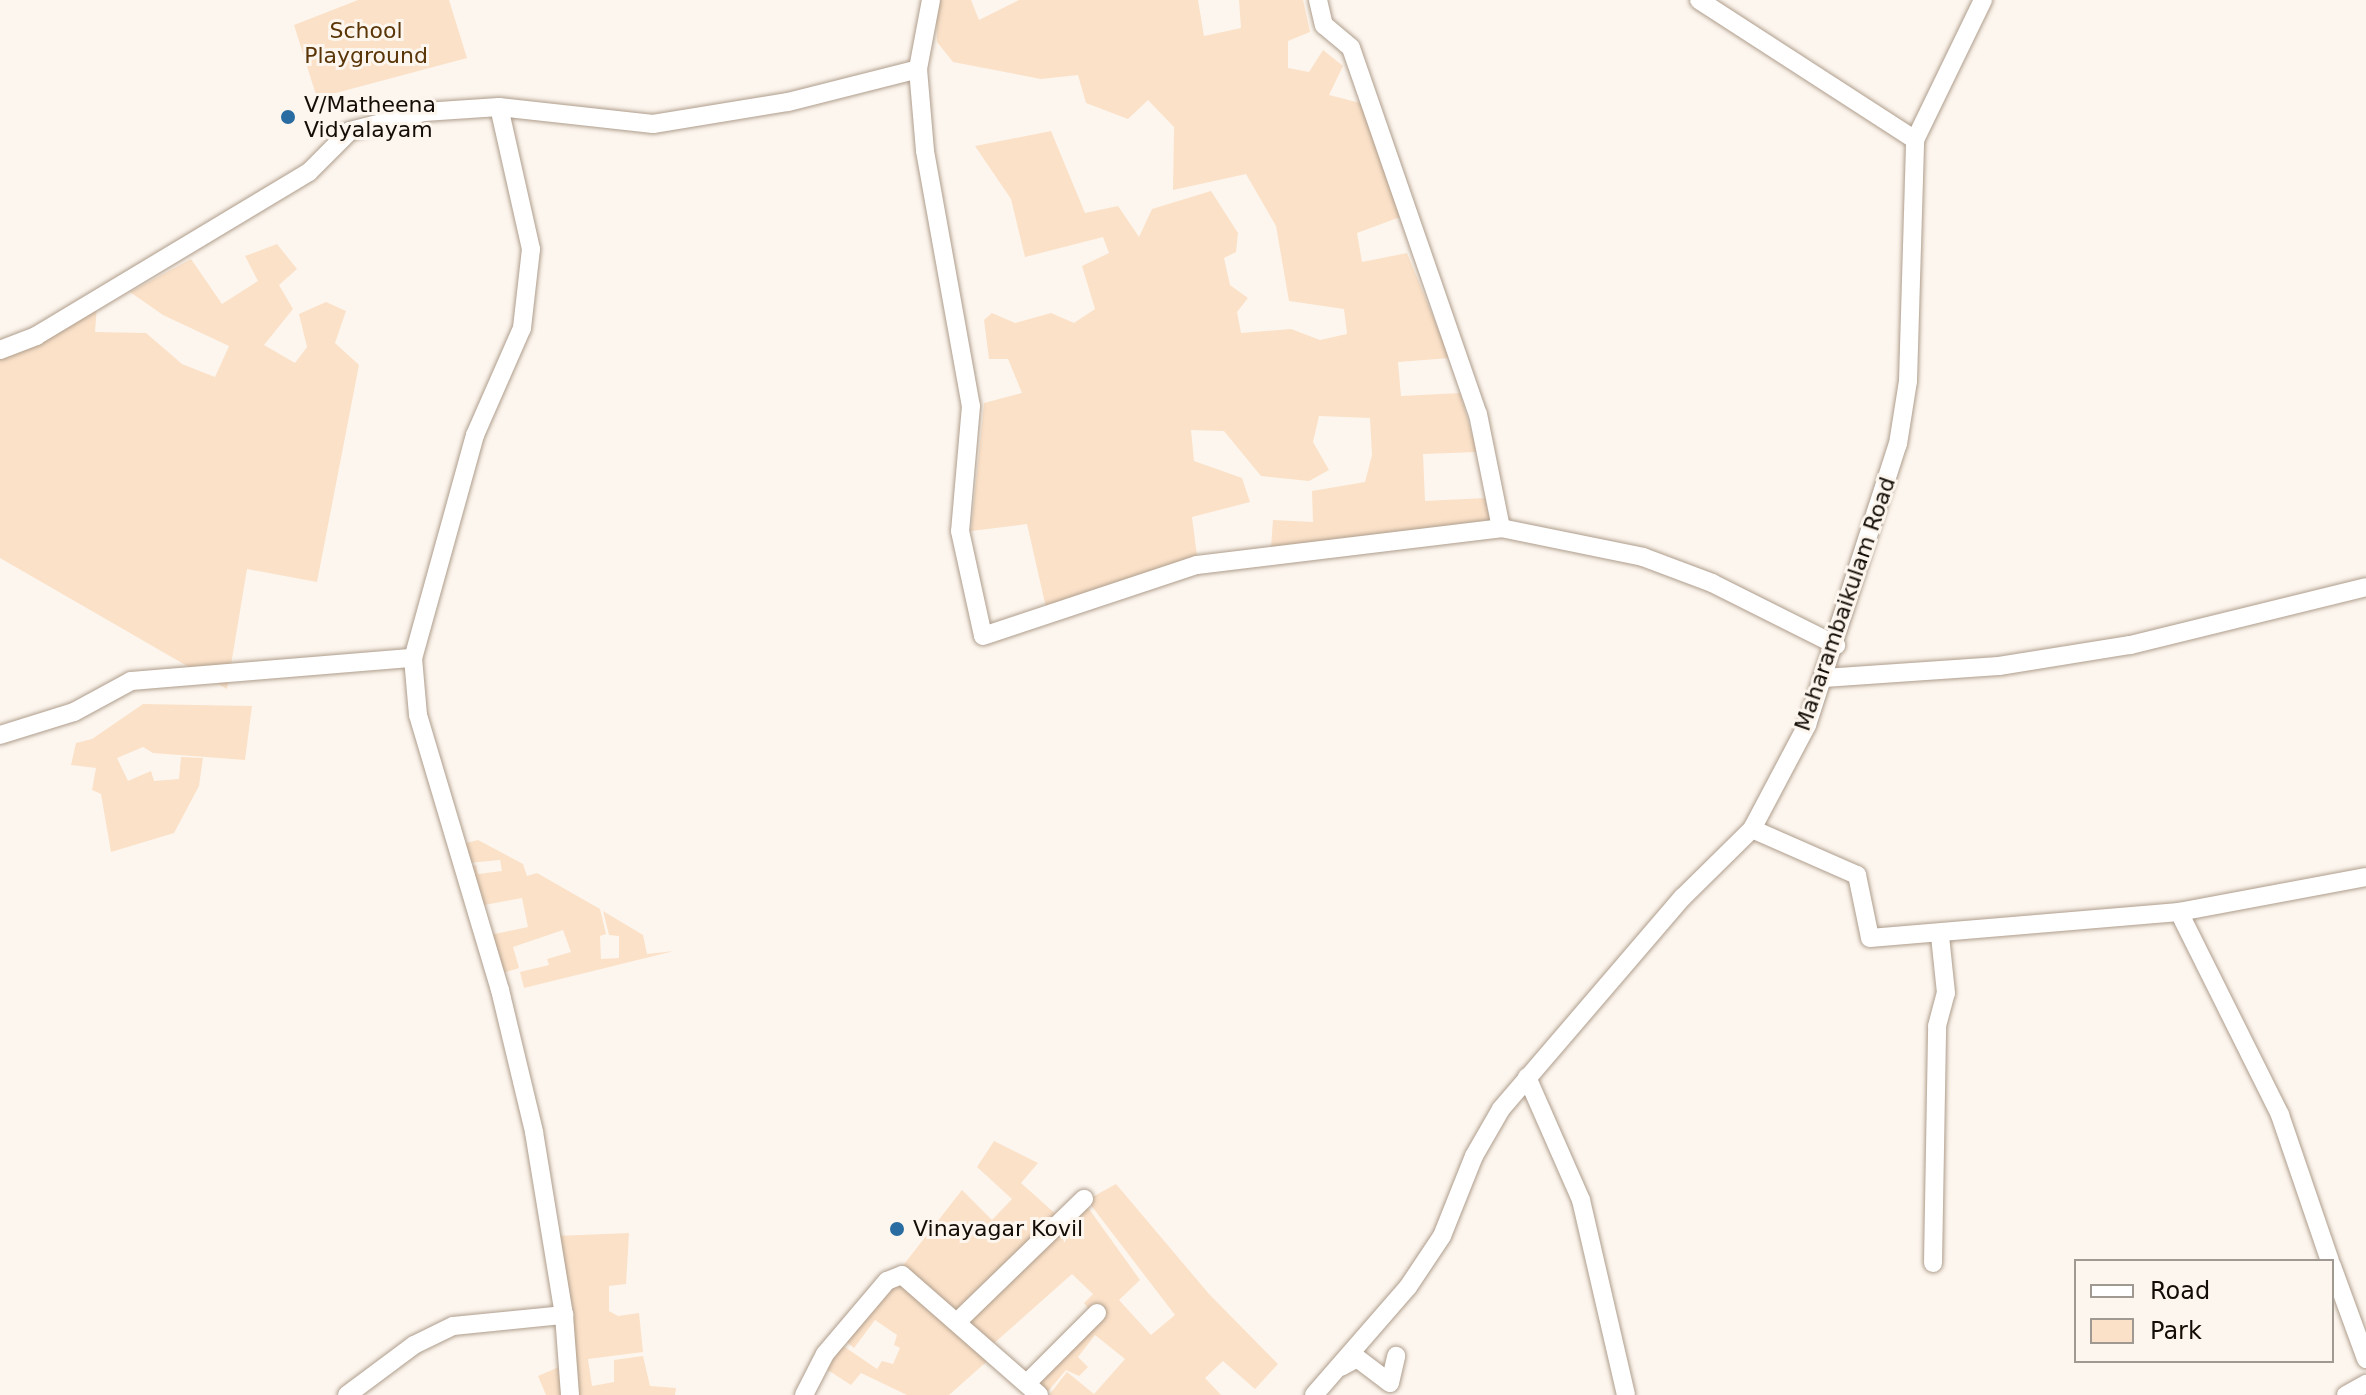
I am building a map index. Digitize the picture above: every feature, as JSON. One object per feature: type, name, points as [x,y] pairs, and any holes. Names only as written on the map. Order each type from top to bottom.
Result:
[{"type":"street","points":[[931,0],[918,69],[925,151],[971,406],[960,531],[983,636],[1197,565],[1501,528],[1643,557],[1712,583],[1836,645]]},
{"type":"street","points":[[1318,0],[1324,25],[1351,48],[1478,414],[1501,528]]},
{"type":"street","points":[[1699,0],[1915,140]]},
{"type":"street","name":"Maharambaikulam Road","points":[[1314,1395],[1408,1287],[1442,1236],[1474,1156],[1527,1077],[1683,897],[1752,829],[1807,725],[1836,645],[1898,444],[1908,381],[1915,140],[1983,0]]},
{"type":"street","points":[[0,350],[36,336],[309,172],[350,131],[424,112],[499,107],[653,124],[788,102],[918,69]]},
{"type":"street","points":[[499,107],[531,249],[522,328],[475,435],[413,658],[418,715],[500,990],[534,1132],[564,1315],[570,1395]]},
{"type":"street","points":[[1824,678],[1999,666],[2130,645],[2366,587]]},
{"type":"street","points":[[0,735],[74,712],[131,681],[413,658]]},
{"type":"street","points":[[1752,829],[1857,875],[1870,938],[1940,936],[2179,912],[2366,877]]},
{"type":"street","points":[[2179,912],[2280,1115],[2330,1259]]},
{"type":"street","points":[[1933,1263],[1937,1026],[1946,993],[1940,936]]},
{"type":"street","points":[[1527,1077],[1581,1200],[1626,1395]]},
{"type":"street","points":[[957,1322],[1084,1199]]},
{"type":"street","points":[[2334,1271],[2366,1359]]},
{"type":"street","points":[[804,1395],[825,1354],[887,1281],[902,1275],[1033,1389],[1097,1313]]},
{"type":"street","points":[[347,1395],[414,1345],[453,1326],[564,1315]]},
{"type":"street","points":[[1335,1370],[1357,1358],[1390,1383],[1396,1356]]},
{"type":"street","points":[[2346,1395],[2366,1384]]},
{"type":"green space","name":"School Playground","points":[[358,0],[449,0],[467,58],[317,98],[294,25]]},
{"type":"green space","points":[[941,0],[971,0],[979,20],[1019,0],[1198,0],[1204,36],[1241,28],[1239,0],[1303,0],[1310,32],[1288,41],[1288,68],[1309,72],[1323,50],[1343,66],[1329,95],[1360,103],[1403,216],[1357,233],[1362,262],[1407,253],[1450,358],[1398,362],[1401,396],[1460,393],[1477,452],[1423,454],[1425,501],[1485,498],[1490,520],[1271,547],[1273,520],[1313,522],[1312,491],[1365,482],[1372,455],[1370,418],[1319,416],[1313,442],[1329,470],[1309,481],[1261,476],[1224,431],[1191,430],[1194,461],[1242,478],[1250,502],[1192,517],[1197,556],[1047,612],[1027,524],[971,531],[984,403],[1022,393],[1008,359],[989,359],[984,320],[992,313],[1015,323],[1051,313],[1074,323],[1095,309],[1082,266],[1109,253],[1103,237],[1025,257],[1011,199],[975,146],[1051,131],[1085,213],[1118,206],[1139,237],[1152,209],[1211,191],[1238,233],[1236,252],[1224,258],[1230,285],[1248,298],[1237,312],[1241,333],[1291,329],[1320,340],[1347,334],[1344,309],[1289,301],[1276,226],[1246,174],[1173,190],[1174,127],[1148,100],[1128,119],[1086,103],[1078,75],[1041,79],[953,62],[937,42],[936,8]]},
{"type":"green space","points":[[277,244],[297,269],[279,285],[293,309],[264,345],[295,363],[307,347],[299,314],[326,302],[346,311],[335,343],[359,365],[317,582],[247,569],[227,689],[0,558],[0,358],[97,305],[95,332],[146,333],[182,364],[215,377],[229,346],[163,315],[130,292],[191,259],[222,304],[258,281],[245,256]]},
{"type":"green space","points":[[143,704],[252,706],[245,760],[153,753],[143,747],[117,758],[128,781],[151,771],[154,781],[179,779],[181,757],[203,758],[199,786],[174,833],[111,852],[101,794],[92,790],[96,768],[71,765],[76,743],[92,739]]},
{"type":"green space","points":[[478,840],[523,864],[527,876],[537,873],[600,909],[606,934],[600,936],[601,959],[619,958],[619,936],[609,935],[603,911],[643,935],[647,954],[674,951],[524,988],[520,972],[549,965],[547,959],[571,952],[563,930],[513,947],[519,968],[503,973],[490,935],[528,927],[522,898],[479,906],[468,867],[476,865],[478,874],[502,871],[500,860],[468,863],[462,844]]},
{"type":"green space","points":[[994,1141],[1038,1163],[1021,1183],[1059,1217],[956,1316],[901,1268],[962,1190],[992,1220],[1012,1199],[977,1167]]},
{"type":"green space","points":[[1116,1184],[1209,1294],[1278,1364],[1255,1389],[1223,1361],[1205,1378],[1221,1395],[1049,1395],[1067,1372],[1094,1394],[1125,1359],[1095,1335],[1078,1357],[1088,1367],[1079,1376],[1066,1370],[1045,1395],[1032,1383],[1090,1311],[1084,1303],[1093,1294],[1072,1274],[992,1345],[963,1321],[1084,1202],[1140,1280],[1119,1300],[1151,1335],[1175,1315],[1087,1200]]},
{"type":"green space","points":[[629,1233],[626,1284],[609,1286],[609,1311],[618,1316],[639,1313],[643,1352],[588,1359],[592,1386],[614,1382],[614,1360],[643,1356],[650,1386],[676,1388],[675,1395],[573,1395],[556,1236]]},
{"type":"green space","points":[[902,1277],[993,1356],[949,1395],[907,1395],[861,1373],[851,1385],[823,1367],[839,1343],[877,1369],[882,1361],[893,1364],[900,1348],[894,1345],[897,1335],[875,1320],[854,1348],[842,1338]]},
{"type":"green space","points":[[566,1364],[567,1395],[546,1395],[538,1376]]},
{"type":"place","name":"V/Matheena Vidyalayam","points":[[288,117]]},
{"type":"place","name":"Vinayagar Kovil","points":[[897,1229]]}]
